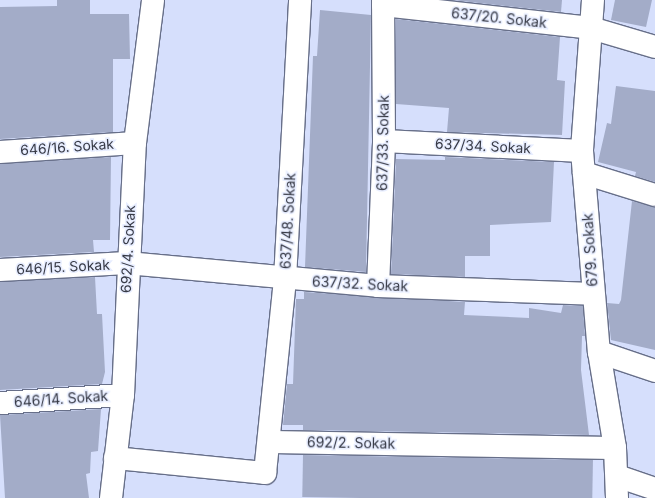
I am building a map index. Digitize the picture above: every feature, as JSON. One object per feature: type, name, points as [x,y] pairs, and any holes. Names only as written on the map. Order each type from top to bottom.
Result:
[{"type":"street","name":"692/4. Sokak","points":[[111,498],[123,395],[127,263],[135,143],[153,0]]},
{"type":"street","name":"637/48. Sokak","points":[[269,442],[285,279],[300,0]]},
{"type":"street","name":"679. Sokak","points":[[593,0],[582,151],[593,294],[599,352],[615,448],[617,498]]},
{"type":"street","name":"637/20. Sokak","points":[[383,3],[591,28],[655,46]]},
{"type":"street","name":"637/33. Sokak","points":[[378,286],[384,141],[383,3]]},
{"type":"street","name":"637/34. Sokak","points":[[384,141],[582,151]]},
{"type":"street","name":"646/16. Sokak","points":[[0,152],[135,143]]},
{"type":"street","points":[[584,174],[655,195]]},
{"type":"street","name":"637/32. Sokak","points":[[127,263],[285,279],[378,286],[593,294]]},
{"type":"street","name":"646/15. Sokak","points":[[0,270],[127,263]]},
{"type":"street","points":[[599,352],[655,371]]},
{"type":"street","name":"646/14. Sokak","points":[[0,403],[123,395]]},
{"type":"street","points":[[115,458],[265,474],[269,442]]},
{"type":"street","name":"692/2. Sokak","points":[[269,442],[615,448]]},
{"type":"street","points":[[617,476],[655,489]]},
{"type":"building","points":[[57,0],[90,0],[90,14],[129,14],[130,59],[113,59],[113,132],[0,139],[0,7],[57,6]]},
{"type":"building","points":[[452,0],[562,0],[561,12]]},
{"type":"building","points":[[615,0],[652,0],[646,27],[611,20]]},
{"type":"building","points":[[320,10],[371,15],[366,272],[305,267],[313,56],[317,56]]},
{"type":"building","points":[[396,19],[560,37],[557,80],[565,81],[562,135],[447,132],[449,108],[396,104]]},
{"type":"building","points":[[616,86],[655,91],[655,182],[635,176],[636,172],[598,162],[607,123],[611,124]]},
{"type":"building","points":[[111,157],[110,240],[93,240],[94,252],[0,257],[0,164]]},
{"type":"building","points":[[445,157],[554,162],[551,222],[490,225],[490,256],[465,256],[465,277],[391,274],[396,159],[445,160]]},
{"type":"building","points":[[632,201],[655,207],[655,350],[611,340],[607,303],[619,304],[621,300]]},
{"type":"building","points":[[95,277],[97,314],[102,314],[105,372],[102,384],[0,390],[0,282]]},
{"type":"building","points":[[304,292],[465,302],[464,315],[529,318],[529,308],[561,313],[563,305],[583,306],[585,336],[582,336],[581,370],[589,435],[303,430],[303,425],[283,425],[287,384],[293,384],[296,299],[304,299]]},
{"type":"building","points":[[101,409],[98,451],[91,452],[90,473],[86,474],[89,498],[5,498],[0,415]]},
{"type":"building","points":[[303,455],[593,460],[592,498],[302,497]]}]
